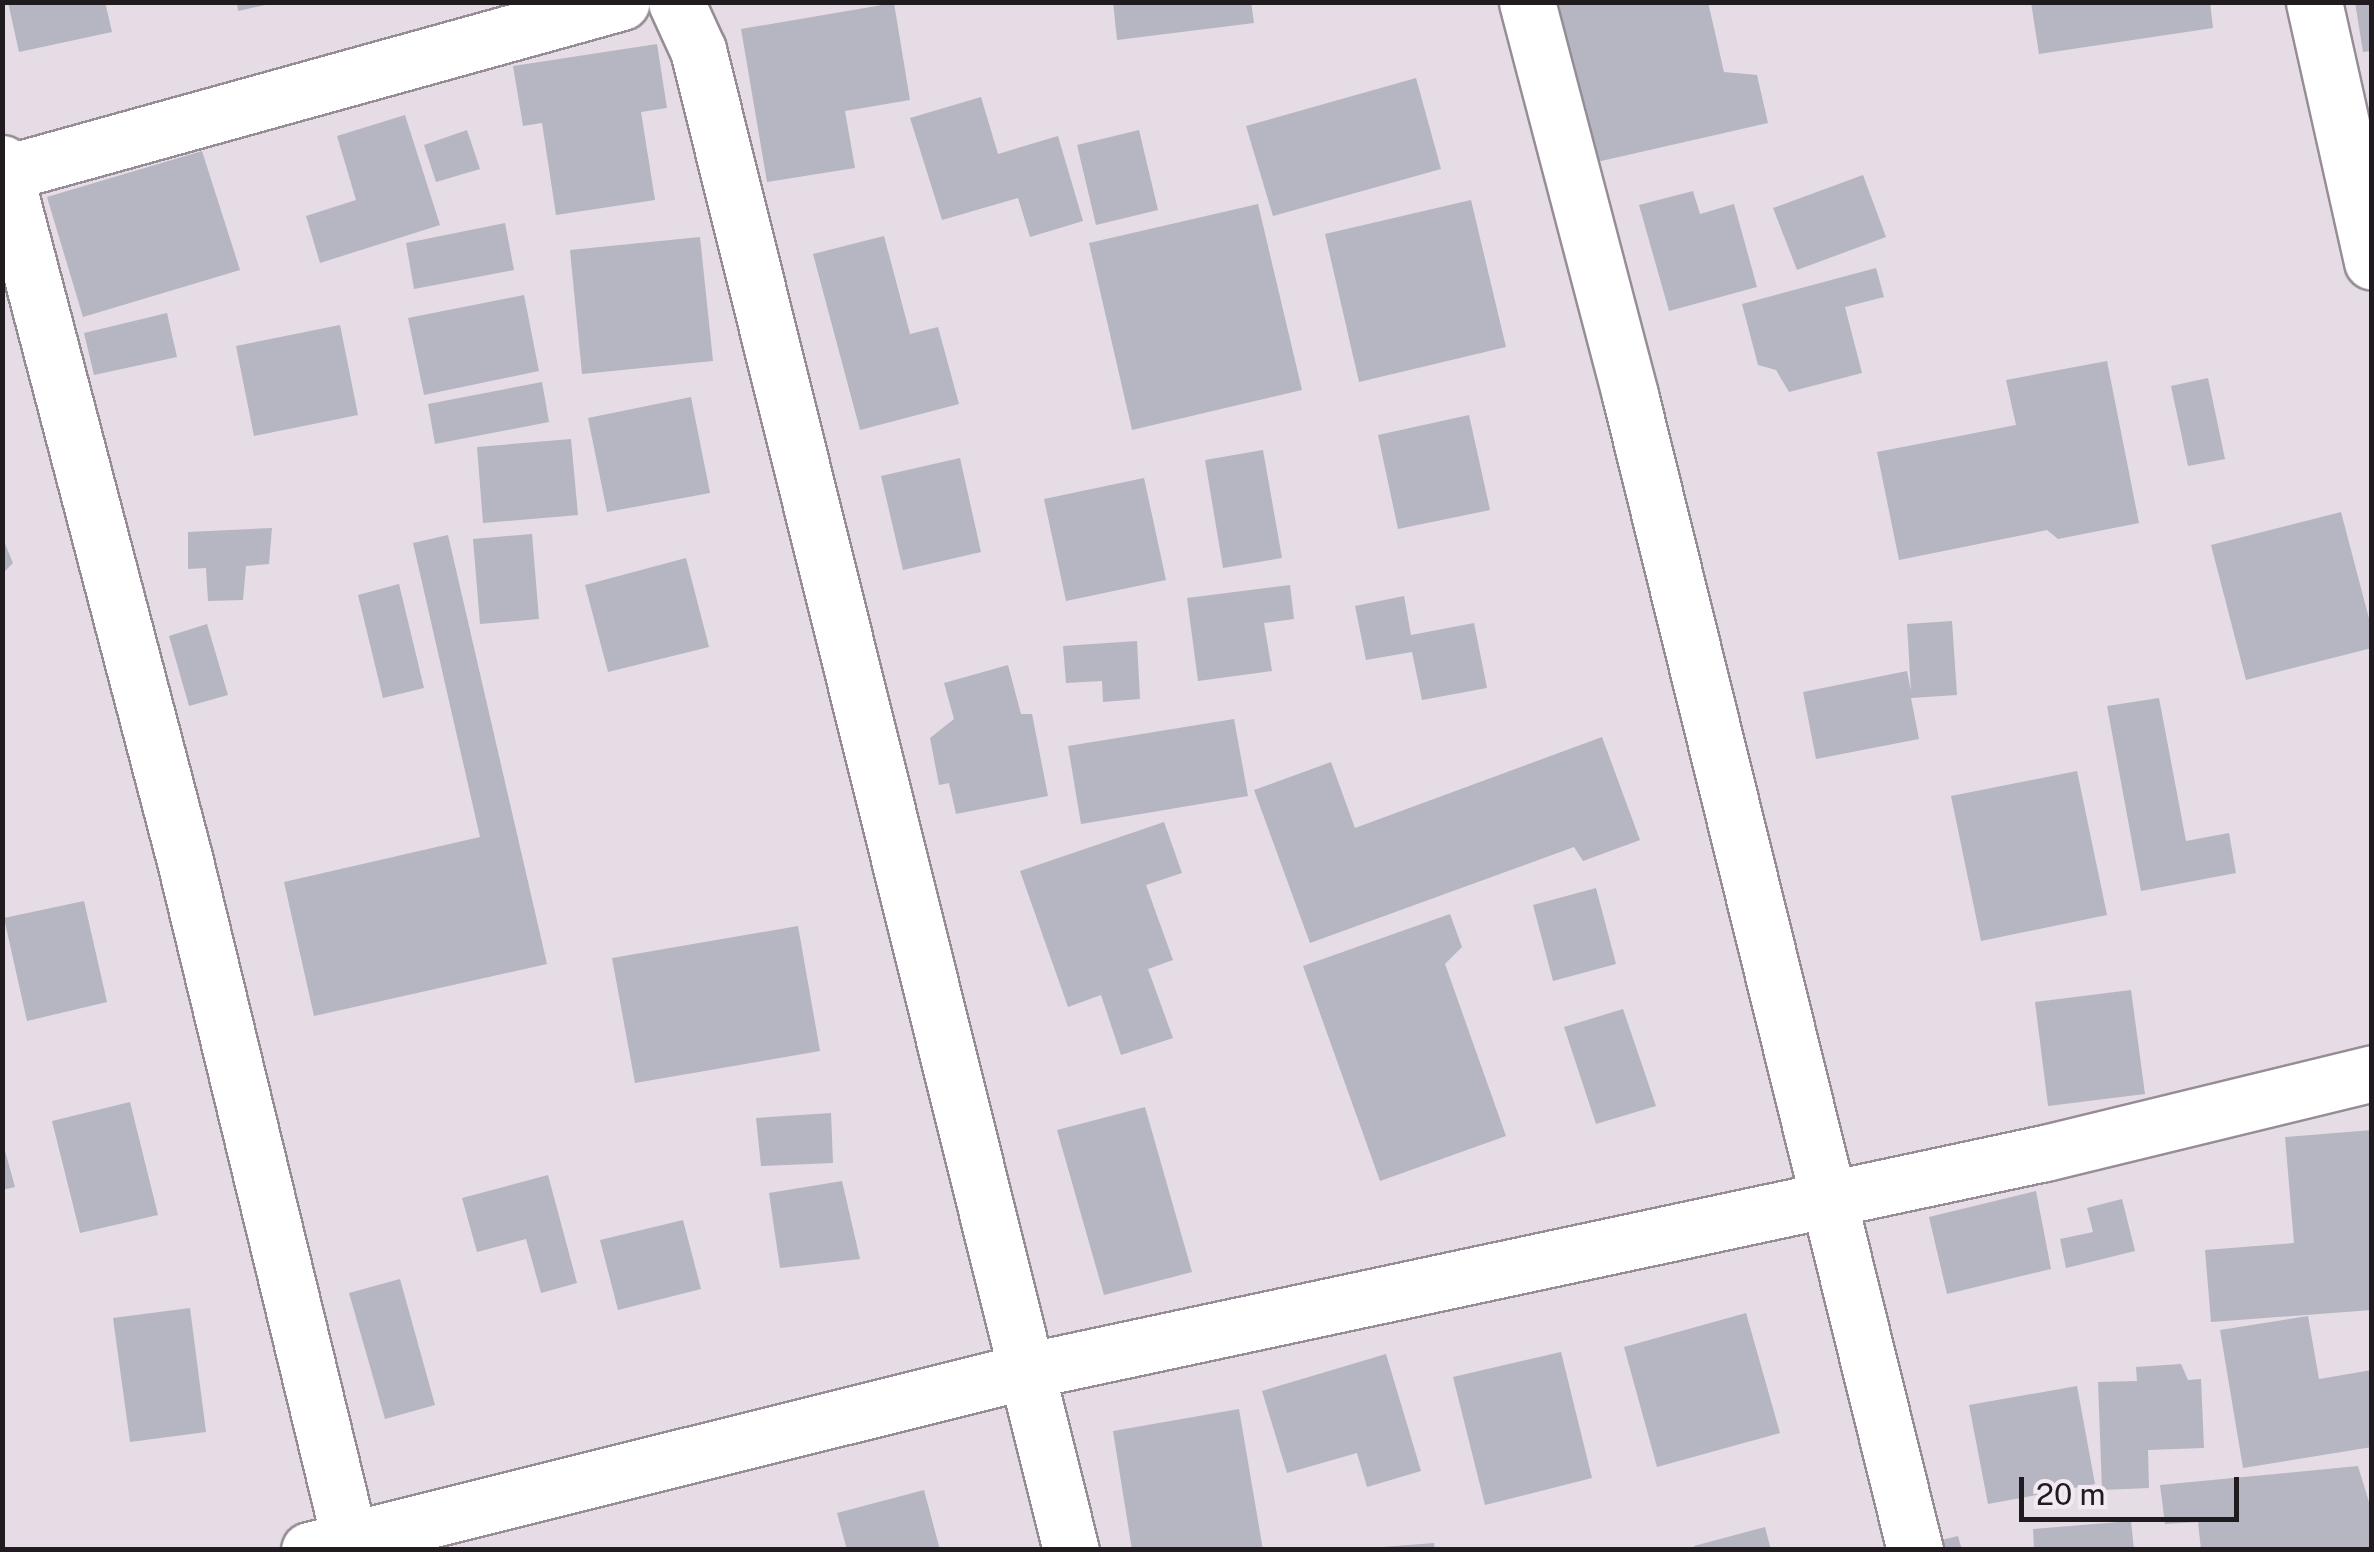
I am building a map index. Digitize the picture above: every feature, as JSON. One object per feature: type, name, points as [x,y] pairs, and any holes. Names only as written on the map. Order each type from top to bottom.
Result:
[{"type":"street","points":[[622,2],[3,170],[184,857],[337,1547],[1026,1372],[2045,1153],[2372,1074]]},
{"type":"street","points":[[676,2],[698,50],[1071,1550]]},
{"type":"street","points":[[1527,2],[1630,394],[1914,1550]]},
{"type":"street","points":[[2314,2],[2372,262]]},
{"type":"building","points":[[8,2],[105,2],[112,32],[19,52]]},
{"type":"building","points":[[237,2],[270,2],[270,4],[238,11]]},
{"type":"building","points":[[1113,2],[1251,2],[1254,23],[1117,40]]},
{"type":"building","points":[[1551,2],[1708,2],[1724,72],[1757,75],[1768,123],[1588,164]]},
{"type":"building","points":[[2031,2],[2210,2],[2213,28],[2039,54]]},
{"type":"building","points":[[2355,2],[2372,2],[2372,51],[2363,52]]},
{"type":"building","points":[[894,3],[910,100],[845,111],[855,168],[767,182],[741,29]]},
{"type":"building","points":[[657,44],[667,108],[641,112],[655,200],[556,215],[542,123],[523,126],[513,66]]},
{"type":"building","points":[[1416,78],[1441,169],[1273,216],[1246,126]]},
{"type":"building","points":[[981,97],[998,154],[1058,136],[1083,221],[1030,237],[1018,198],[942,220],[910,118]]},
{"type":"building","points":[[405,115],[440,225],[320,263],[306,216],[356,200],[337,136]]},
{"type":"building","points":[[467,130],[480,169],[436,182],[424,145]]},
{"type":"building","points":[[1139,130],[1158,210],[1096,225],[1077,145]]},
{"type":"building","points":[[202,151],[240,270],[83,317],[47,197]]},
{"type":"building","points":[[1863,175],[1886,237],[1797,270],[1773,208]]},
{"type":"building","points":[[1693,191],[1700,214],[1734,204],[1757,287],[1669,311],[1639,205]]},
{"type":"building","points":[[1471,200],[1506,347],[1359,382],[1325,234]]},
{"type":"building","points":[[1258,204],[1302,390],[1132,430],[1089,243]]},
{"type":"building","points":[[505,223],[514,270],[414,289],[406,243]]},
{"type":"building","points":[[884,236],[910,334],[938,327],[959,404],[860,430],[813,254]]},
{"type":"building","points":[[700,237],[713,361],[582,374],[570,250]]},
{"type":"building","points":[[1876,268],[1884,297],[1845,307],[1862,373],[1789,392],[1776,370],[1758,365],[1742,304]]},
{"type":"building","points":[[524,295],[539,371],[424,395],[408,318]]},
{"type":"building","points":[[167,313],[177,357],[94,375],[84,333]]},
{"type":"building","points":[[340,325],[358,415],[254,436],[236,346]]},
{"type":"building","points":[[2107,361],[2139,523],[2058,539],[2047,530],[1899,560],[1877,452],[2016,425],[2006,380]]},
{"type":"building","points":[[2208,378],[2225,459],[2188,466],[2171,386]]},
{"type":"building","points":[[542,382],[549,422],[435,444],[428,404]]},
{"type":"building","points":[[691,397],[710,493],[607,512],[588,418]]},
{"type":"building","points":[[1469,415],[1490,510],[1398,529],[1378,435]]},
{"type":"building","points":[[571,439],[578,515],[483,523],[477,447]]},
{"type":"building","points":[[1263,450],[1282,558],[1223,568],[1205,460]]},
{"type":"building","points":[[960,458],[981,552],[903,570],[881,476]]},
{"type":"building","points":[[1144,478],[1166,580],[1066,601],[1044,499]]},
{"type":"building","points":[[2341,512],[2372,630],[2372,648],[2246,680],[2211,545]]},
{"type":"building","points":[[272,528],[269,564],[246,566],[243,600],[208,601],[206,568],[188,569],[188,532]]},
{"type":"building","points":[[532,534],[539,619],[480,624],[473,539]]},
{"type":"building","points":[[448,535],[547,964],[314,1016],[284,882],[480,837],[413,543]]},
{"type":"building","points":[[3,539],[13,563],[3,573]]},
{"type":"building","points":[[686,558],[709,647],[608,672],[585,585]]},
{"type":"building","points":[[399,584],[424,688],[383,698],[358,595]]},
{"type":"building","points":[[1290,585],[1294,619],[1264,623],[1272,671],[1198,681],[1187,598]]},
{"type":"building","points":[[1404,596],[1411,635],[1474,623],[1487,688],[1422,700],[1412,652],[1366,660],[1355,606]]},
{"type":"building","points":[[1952,621],[1957,695],[1911,698],[1919,739],[1816,759],[1803,692],[1907,671],[1911,691],[1907,624]]},
{"type":"building","points":[[207,624],[228,695],[189,706],[169,636]]},
{"type":"building","points":[[1137,641],[1140,699],[1103,702],[1102,681],[1066,683],[1063,646]]},
{"type":"building","points":[[1008,665],[1021,714],[1032,714],[1048,796],[956,814],[949,783],[939,785],[930,738],[954,719],[944,683]]},
{"type":"building","points":[[2159,698],[2186,841],[2229,833],[2236,873],[2141,891],[2107,706]]},
{"type":"building","points":[[1234,719],[1248,796],[1081,824],[1068,746]]},
{"type":"building","points":[[1602,737],[1640,840],[1583,861],[1574,847],[1310,943],[1254,790],[1331,762],[1355,828]]},
{"type":"building","points":[[2077,771],[2107,915],[1981,941],[1951,796]]},
{"type":"building","points":[[1164,822],[1182,873],[1146,885],[1173,960],[1148,969],[1173,1038],[1121,1055],[1101,995],[1068,1007],[1020,871]]},
{"type":"building","points":[[1596,888],[1616,964],[1553,981],[1533,905]]},
{"type":"building","points":[[84,901],[107,1002],[27,1021],[4,918]]},
{"type":"building","points":[[1450,914],[1462,947],[1445,964],[1506,1136],[1380,1181],[1303,966]]},
{"type":"building","points":[[798,926],[820,1051],[635,1083],[612,958]]},
{"type":"building","points":[[2131,990],[2145,1094],[2048,1106],[2035,1002]]},
{"type":"building","points":[[1623,1009],[1656,1106],[1596,1124],[1564,1027]]},
{"type":"building","points":[[130,1102],[158,1215],[80,1233],[52,1121]]},
{"type":"building","points":[[1145,1107],[1192,1272],[1104,1295],[1057,1130]]},
{"type":"building","points":[[831,1113],[833,1163],[761,1166],[756,1118]]},
{"type":"building","points":[[2372,1130],[2372,1310],[2211,1322],[2205,1250],[2294,1243],[2285,1137]]},
{"type":"building","points":[[2,1140],[15,1187],[2,1190]]},
{"type":"building","points":[[548,1175],[577,1283],[541,1293],[526,1239],[477,1252],[462,1198]]},
{"type":"building","points":[[842,1181],[860,1259],[780,1268],[769,1193]]},
{"type":"building","points":[[2036,1191],[2051,1269],[1947,1294],[1929,1217]]},
{"type":"building","points":[[2122,1199],[2135,1251],[2066,1268],[2060,1239],[2093,1232],[2087,1208]]},
{"type":"building","points":[[683,1220],[701,1289],[618,1310],[600,1240]]},
{"type":"building","points":[[400,1279],[435,1405],[385,1419],[349,1293]]},
{"type":"building","points":[[190,1308],[206,1432],[130,1442],[113,1318]]},
{"type":"building","points":[[1746,1313],[1780,1433],[1657,1467],[1624,1347]]},
{"type":"building","points":[[2308,1316],[2319,1379],[2372,1370],[2372,1447],[2243,1468],[2220,1330]]},
{"type":"building","points":[[1561,1352],[1592,1478],[1485,1505],[1453,1377]]},
{"type":"building","points":[[1386,1354],[1421,1471],[1367,1487],[1357,1453],[1287,1473],[1262,1391]]},
{"type":"building","points":[[2181,1364],[2188,1380],[2201,1379],[2204,1448],[2148,1450],[2149,1488],[2102,1490],[2098,1382],[2137,1381],[2136,1367]]},
{"type":"building","points":[[2077,1386],[2095,1484],[1988,1504],[1969,1405]]},
{"type":"building","points":[[1239,1409],[1263,1550],[1132,1550],[1113,1431]]},
{"type":"building","points":[[2358,1466],[2372,1512],[2372,1550],[2201,1550],[2198,1522],[2165,1524],[2160,1485]]},
{"type":"building","points":[[924,1490],[940,1550],[847,1550],[837,1513]]},
{"type":"building","points":[[2131,1521],[2134,1550],[2034,1550],[2033,1529]]},
{"type":"building","points":[[1765,1527],[1771,1550],[1695,1550],[1694,1546]]},
{"type":"building","points":[[1958,1536],[1962,1550],[1931,1550],[1929,1543]]},
{"type":"building","points":[[1434,1543],[1435,1550],[1382,1547]]}]
